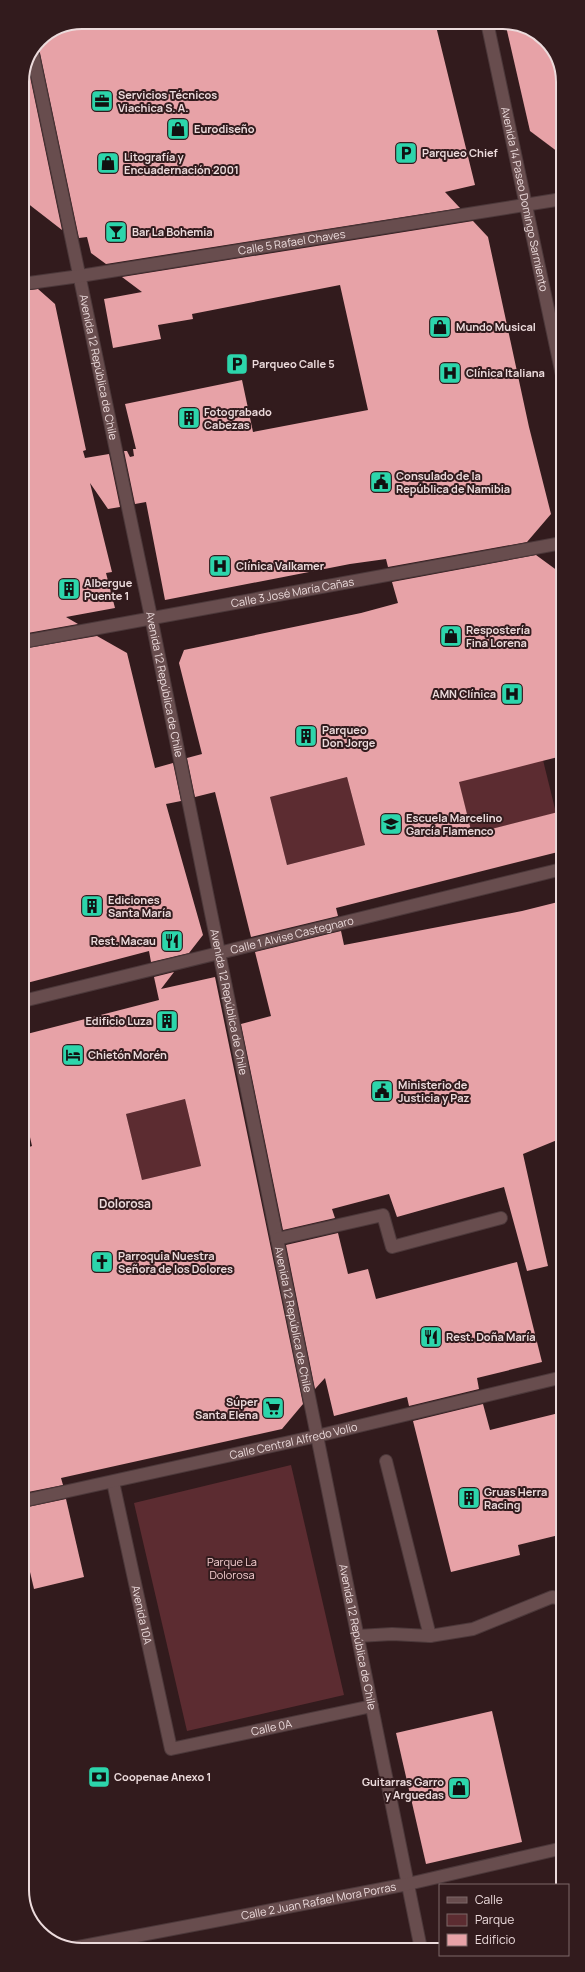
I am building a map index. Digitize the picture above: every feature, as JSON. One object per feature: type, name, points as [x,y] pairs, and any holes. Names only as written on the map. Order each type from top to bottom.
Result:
[{"type":"street","name":"Avenida 14 Paseo Domingo Sarmiento","points":[[488,29],[556,347]]},
{"type":"street","name":"Avenida 12 República de Chile","points":[[34,60],[152,617],[218,952],[420,1943]]},
{"type":"street","name":"Calle 5 Rafael Chaves","points":[[29,283],[556,199]]},
{"type":"street","name":"Calle 3 José María Cañas","points":[[29,641],[556,544]]},
{"type":"street","name":"Calle 1 Alvise Castegnaro","points":[[29,999],[218,952],[556,871]]},
{"type":"street","points":[[277,1239],[383,1215],[392,1247],[501,1218]]},
{"type":"street","name":"Calle Central Alfredo Volio","points":[[29,1500],[317,1436],[556,1379]]},
{"type":"street","points":[[386,1461],[430,1636]]},
{"type":"street","name":"Avenida 10A","points":[[113,1482],[171,1749]]},
{"type":"street","points":[[358,1636],[392,1634],[430,1636],[473,1629],[552,1597],[556,1598]]},
{"type":"street","name":"Calle 0A","points":[[171,1749],[372,1706]]},
{"type":"street","name":"Calle 2 Juan Rafael Mora Porras","points":[[99,1943],[408,1884],[556,1850]]},
{"type":"green space","points":[[448,741],[543,760],[556,813],[472,834]]},
{"type":"green space","points":[[347,777],[365,845],[287,865],[270,797]]},
{"type":"green space","points":[[185,1099],[201,1166],[142,1180],[126,1114]]},
{"type":"green space","name":"Parque La Dolorosa","points":[[291,1465],[344,1695],[187,1731],[134,1503]]},
{"type":"building","points":[[82,29],[437,29],[475,185],[445,192],[460,208],[106,264],[91,253],[87,237],[79,238],[39,51],[43,48],[44,44],[62,33]]},
{"type":"building","points":[[507,29],[523,33],[538,42],[549,55],[555,71],[556,150],[530,131]]},
{"type":"building","points":[[30,75],[62,230],[29,204]]},
{"type":"building","points":[[473,221],[488,237],[529,427],[551,514],[527,542],[388,567],[386,559],[350,564],[165,600],[146,502],[135,504],[124,451],[127,451],[130,457],[134,456],[133,449],[136,449],[125,404],[242,380],[253,432],[368,410],[340,285],[192,314],[193,319],[158,325],[161,339],[113,348],[104,299],[142,292],[122,277]]},
{"type":"building","points":[[38,289],[55,304],[86,450],[83,451],[85,458],[109,454],[120,507],[108,509],[90,483],[112,572],[106,573],[115,608],[66,617],[78,624],[29,633],[29,290]]},
{"type":"building","points":[[536,555],[556,570],[556,758],[459,782],[472,834],[556,813],[556,853],[336,908],[338,916],[251,937],[215,792],[195,797],[187,758],[202,754],[179,663],[184,650],[361,613],[398,603],[392,582]],"holes":[[[347,777],[365,845],[287,865],[270,797]]]},
{"type":"building","points":[[97,636],[127,653],[155,768],[173,763],[181,801],[166,804],[203,935],[189,953],[151,962],[149,951],[29,982],[29,648]]},
{"type":"building","name":"Ministerio de Justicia y Paz","points":[[556,902],[556,1140],[523,1154],[548,1266],[527,1271],[504,1187],[397,1217],[389,1194],[332,1209],[335,1218],[283,1230],[241,1024],[271,1016],[255,952],[341,931],[344,945],[522,911]]},
{"type":"building","points":[[174,972],[161,989],[215,977],[303,1404],[282,1429],[61,1478],[63,1485],[29,1492],[29,1147],[32,1146],[29,1133],[29,1033],[159,1000],[154,977]],"holes":[[[185,1099],[201,1166],[142,1180],[126,1114]]]},
{"type":"building","points":[[338,1233],[348,1274],[368,1269],[376,1299],[517,1262],[542,1362],[477,1378],[479,1389],[409,1406],[407,1397],[334,1416],[325,1378],[315,1389],[286,1245]]},
{"type":"building","points":[[483,1404],[490,1430],[556,1414],[556,1536],[518,1545],[520,1555],[451,1572],[413,1421]]},
{"type":"building","points":[[66,1499],[84,1577],[34,1589],[29,1568],[29,1507]]},
{"type":"building","name":"Guitarras Garro y Arguedas","points":[[492,1711],[522,1842],[426,1864],[396,1733]]},
{"type":"place","name":"Servicios Técnicos Viachica S. A.","points":[[102,101]]},
{"type":"place","name":"Eurodiseño","points":[[178,129]]},
{"type":"place","name":"Parqueo Chief","points":[[406,153]]},
{"type":"place","name":"Litografía y Encuadernación 2001","points":[[108,163]]},
{"type":"place","name":"Bar La Bohemia","points":[[116,232]]},
{"type":"place","name":"Mundo Musical","points":[[440,327]]},
{"type":"place","name":"Parqueo Calle 5","points":[[237,364]]},
{"type":"place","name":"Clínica Italiana","points":[[450,373]]},
{"type":"place","name":"Fotograbado Cabezas","points":[[189,418]]},
{"type":"place","name":"Consulado de la República de Namibia","points":[[381,482]]},
{"type":"place","name":"Clínica Valkamer","points":[[220,566]]},
{"type":"place","name":"Albergue Puente 1","points":[[69,589]]},
{"type":"place","name":"Respostería Fina Lorena","points":[[451,636]]},
{"type":"place","name":"AMN Clínica","points":[[512,694]]},
{"type":"place","name":"Parqueo Don Jorge","points":[[306,736]]},
{"type":"place","name":"Escuela Marcelino García Flamenco","points":[[391,824]]},
{"type":"place","name":"Ediciones Santa María","points":[[92,906]]},
{"type":"place","name":"Rest. Macau","points":[[172,941]]},
{"type":"place","name":"Edificio Luza","points":[[167,1021]]},
{"type":"place","name":"Chietón Morén","points":[[73,1055]]},
{"type":"place","name":"Ministerio de Justicia y Paz","points":[[382,1091]]},
{"type":"place","name":"Parroquia Nuestra Señora de los Dolores","points":[[102,1262]]},
{"type":"place","name":"Rest. Doña María","points":[[431,1337]]},
{"type":"place","name":"Súper Santa Elena","points":[[273,1408]]},
{"type":"place","name":"Gruas Herra Racing","points":[[469,1498]]},
{"type":"place","name":"Coopenae Anexo 1","points":[[99,1777]]},
{"type":"place","name":"Guitarras Garro y Arguedas","points":[[459,1788]]},
{"type":"district","name":"Dolorosa","points":[[125,1204]]}]
